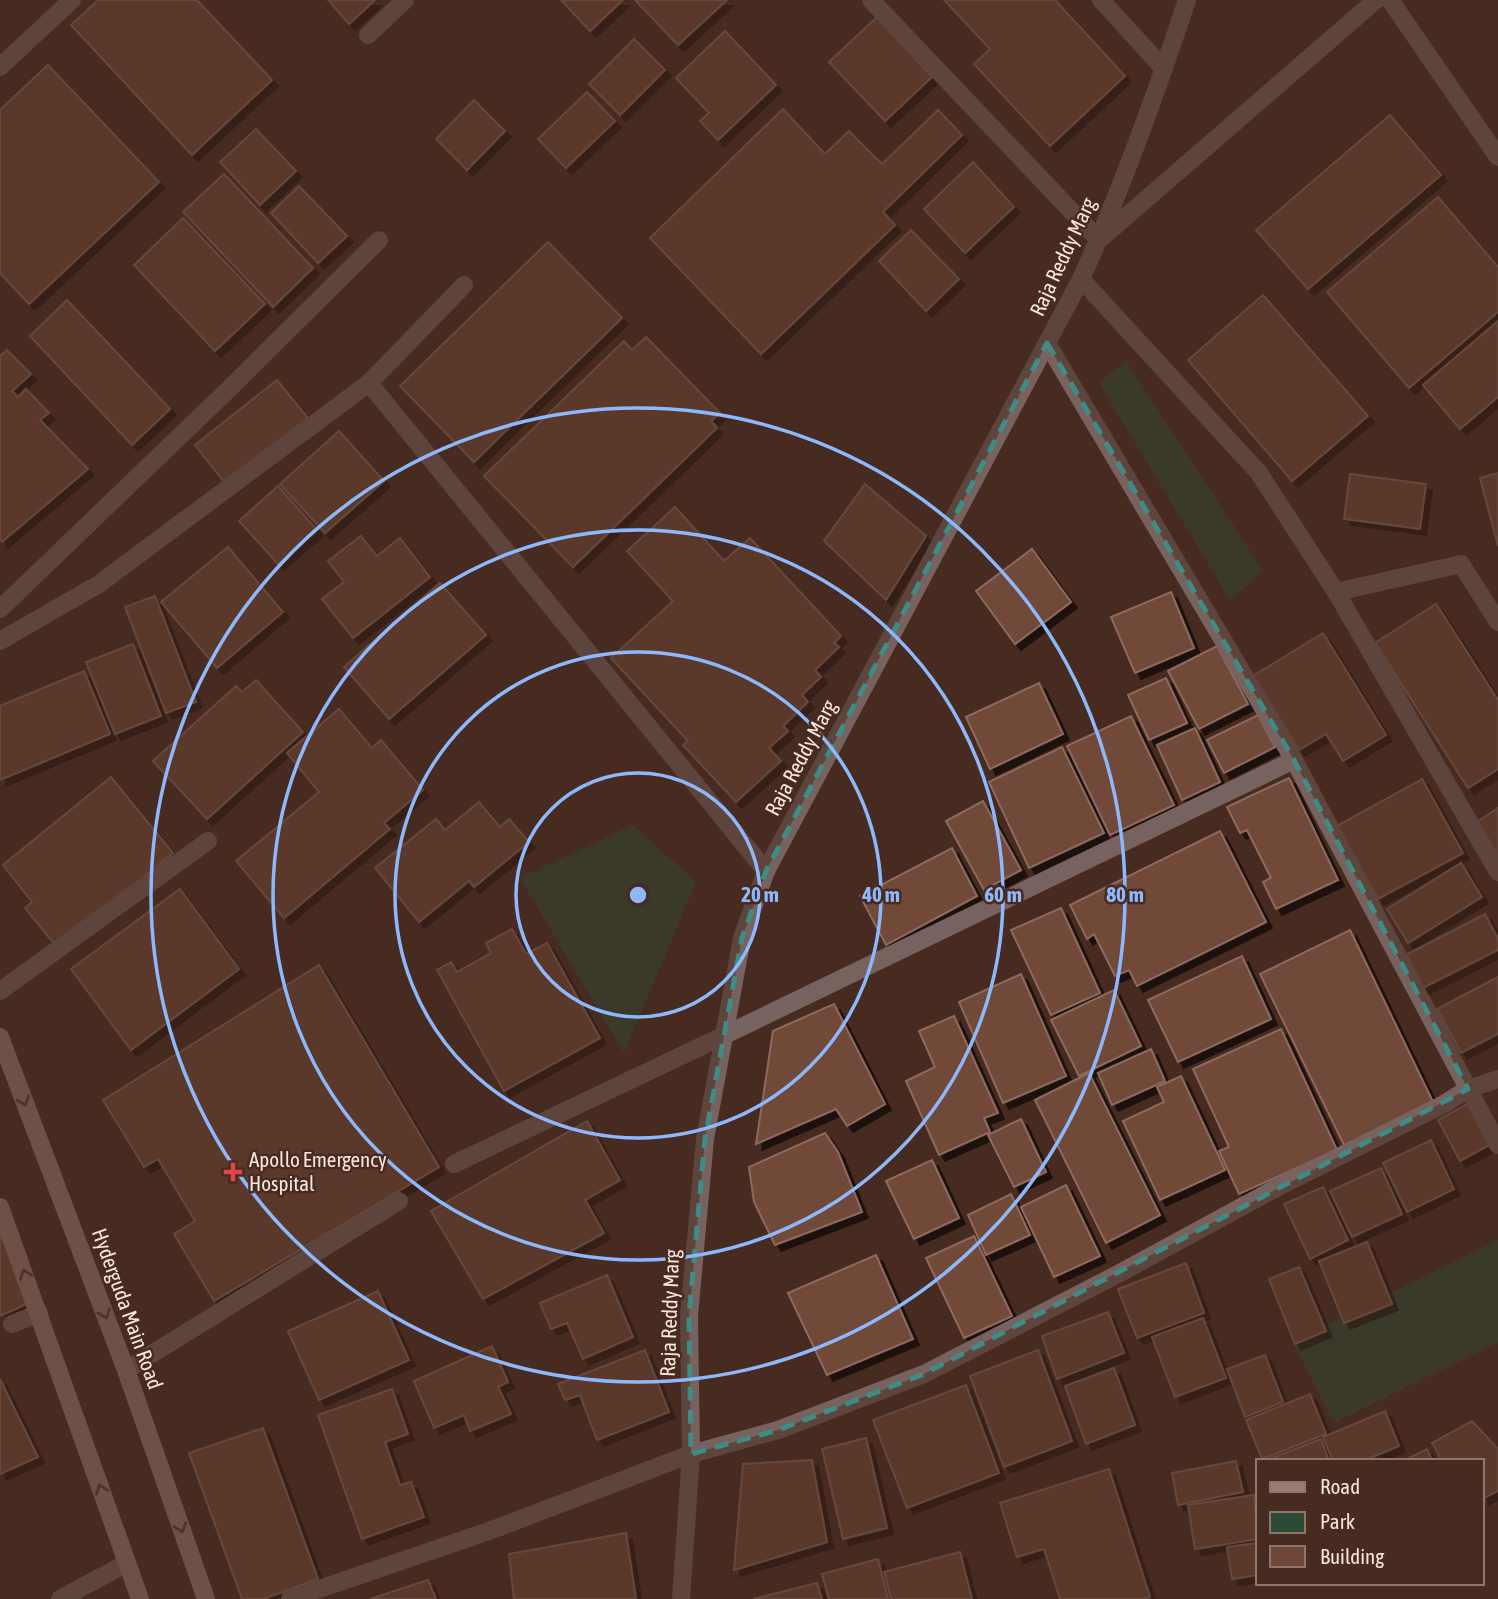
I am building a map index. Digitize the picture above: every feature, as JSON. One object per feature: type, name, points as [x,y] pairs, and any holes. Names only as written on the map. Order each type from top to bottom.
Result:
[{"type":"main road","name":"Hyderguda Main Road","points":[[0,1037],[126,1370],[206,1599]]},
{"type":"main road","points":[[0,1207],[140,1599]]},
{"type":"street","points":[[0,67],[72,0]]},
{"type":"street","points":[[368,34],[405,0]]},
{"type":"street","points":[[871,0],[1099,240],[1376,0]]},
{"type":"street","points":[[1101,0],[1164,69]]},
{"type":"street","name":"Raja Reddy Marg","points":[[681,1599],[691,1454],[688,1316],[705,1139],[742,939],[766,871],[1081,279],[1099,240],[1164,69],[1186,0]]},
{"type":"street","points":[[1390,0],[1498,157]]},
{"type":"street","points":[[0,609],[230,388],[379,240]]},
{"type":"street","points":[[1081,279],[1259,473],[1336,592],[1498,872]]},
{"type":"street","points":[[0,641],[99,584],[369,383],[464,285]]},
{"type":"street","points":[[1047,343],[1294,760],[1498,1145]]},
{"type":"street","points":[[369,383],[766,871]]},
{"type":"street","points":[[1336,592],[1461,564],[1498,622]]},
{"type":"street","points":[[454,1164],[1294,760]]},
{"type":"street","points":[[0,991],[208,841]]},
{"type":"street","points":[[290,1599],[492,1530],[691,1454],[778,1430],[924,1374],[1118,1274],[1280,1186],[1444,1104],[1468,1089],[1498,1079]]},
{"type":"street","points":[[126,1370],[399,1201]]},
{"type":"street","points":[[6,1327],[39,1313]]},
{"type":"street","points":[[60,1599],[127,1563]]},
{"type":"highlighted area","points":[[1047,343],[1294,760],[1468,1089],[924,1374],[778,1430],[691,1454],[689,1316],[705,1139],[742,938],[766,871]]},
{"type":"green space","points":[[1126,361],[1263,571],[1230,600],[1099,383]]},
{"type":"green space","points":[[633,825],[696,882],[624,1053],[520,878]]},
{"type":"green space","points":[[1498,1240],[1498,1342],[1334,1423],[1293,1341]]},
{"type":"building","points":[[98,0],[197,0],[272,80],[192,155],[71,25]]},
{"type":"building","points":[[328,0],[375,0],[349,24]]},
{"type":"building","points":[[561,0],[623,0],[590,31]]},
{"type":"building","points":[[635,0],[727,0],[678,45]]},
{"type":"building","points":[[944,0],[1055,0],[1125,76],[1050,146],[974,64],[990,49]]},
{"type":"building","points":[[877,17],[932,77],[885,121],[829,62]]},
{"type":"building","points":[[725,31],[776,85],[718,140],[700,121],[709,113],[676,78]]},
{"type":"building","points":[[634,39],[665,70],[620,115],[589,84]]},
{"type":"building","points":[[48,65],[159,182],[29,304],[0,273],[0,110]]},
{"type":"building","points":[[587,92],[615,121],[566,168],[538,139]]},
{"type":"building","points":[[474,100],[505,131],[467,170],[436,139]]},
{"type":"building","points":[[783,109],[825,154],[849,131],[882,164],[938,110],[962,135],[883,212],[895,225],[761,354],[650,238]]},
{"type":"building","points":[[1390,115],[1441,175],[1308,289],[1256,230]]},
{"type":"building","points":[[256,129],[296,171],[260,205],[220,162]]},
{"type":"building","points":[[973,162],[1014,207],[965,253],[924,209]]},
{"type":"building","points":[[224,174],[313,268],[273,307],[183,212]]},
{"type":"building","points":[[299,186],[347,236],[318,263],[271,213]]},
{"type":"building","points":[[1438,197],[1498,267],[1498,312],[1409,388],[1327,292]]},
{"type":"building","points":[[183,218],[265,304],[215,351],[134,265]]},
{"type":"building","points":[[911,230],[959,279],[926,311],[879,261]]},
{"type":"building","points":[[548,242],[622,318],[474,462],[400,386]]},
{"type":"building","points":[[1263,295],[1368,416],[1292,481],[1188,360]]},
{"type":"building","points":[[67,300],[170,409],[132,445],[30,336]]},
{"type":"building","points":[[1498,321],[1498,397],[1460,429],[1423,385]]},
{"type":"building","points":[[646,337],[720,413],[711,421],[717,428],[573,567],[484,476],[624,341],[632,350]]},
{"type":"building","points":[[7,350],[31,374],[12,391],[18,397],[26,389],[49,413],[40,420],[88,469],[2,542],[0,356]]},
{"type":"building","points":[[277,380],[308,418],[225,483],[195,445]]},
{"type":"building","points":[[339,431],[384,481],[325,533],[280,484]]},
{"type":"building","points":[[1498,473],[1498,546],[1480,478]]},
{"type":"building","points":[[1350,474],[1426,484],[1420,529],[1344,519]]},
{"type":"building","points":[[865,484],[926,536],[886,600],[824,541]]},
{"type":"building","points":[[278,486],[317,530],[278,564],[239,521]]},
{"type":"building","points":[[675,507],[724,561],[750,538],[841,636],[834,643],[839,647],[815,670],[821,677],[802,695],[808,702],[783,726],[788,731],[769,748],[781,761],[736,802],[683,745],[688,741],[611,658],[673,601],[627,551]]},
{"type":"building","points":[[361,536],[377,556],[400,538],[430,577],[353,638],[322,599],[344,582],[328,561]]},
{"type":"building","points":[[228,547],[283,612],[217,668],[161,602]]},
{"type":"building","points":[[1032,549],[1071,602],[1015,644],[976,591]]},
{"type":"building","points":[[440,583],[486,635],[389,719],[344,667]]},
{"type":"building","points":[[1171,592],[1194,648],[1135,673],[1111,617]]},
{"type":"building","points":[[155,596],[196,702],[166,713],[125,607]]},
{"type":"building","points":[[1436,604],[1498,700],[1498,769],[1468,788],[1375,643]]},
{"type":"building","points":[[1323,633],[1386,735],[1343,761],[1326,734],[1299,750],[1253,676]]},
{"type":"building","points":[[133,644],[161,716],[115,734],[86,662]]},
{"type":"building","points":[[1217,646],[1248,704],[1199,729],[1168,671]]},
{"type":"building","points":[[84,671],[110,734],[0,780],[0,706]]},
{"type":"building","points":[[1166,678],[1187,723],[1149,740],[1128,695]]},
{"type":"building","points":[[256,680],[303,732],[207,819],[153,761],[236,686],[242,692]]},
{"type":"building","points":[[1039,683],[1063,734],[990,769],[966,717]]},
{"type":"building","points":[[339,709],[372,748],[381,740],[423,790],[384,823],[390,829],[284,918],[236,861],[319,792],[287,753]]},
{"type":"building","points":[[1258,715],[1275,747],[1224,773],[1207,740]]},
{"type":"building","points":[[1131,716],[1174,805],[1110,835],[1067,746]]},
{"type":"building","points":[[1195,728],[1220,782],[1182,800],[1157,745]]},
{"type":"building","points":[[1062,747],[1104,833],[1029,868],[989,782]]},
{"type":"building","points":[[111,777],[173,853],[57,947],[25,908],[32,902],[3,865]]},
{"type":"building","points":[[1289,778],[1338,880],[1276,909],[1263,882],[1271,878],[1247,830],[1240,833],[1227,807]]},
{"type":"building","points":[[1422,779],[1463,853],[1378,899],[1337,826]]},
{"type":"building","points":[[983,801],[1021,870],[984,890],[946,821]]},
{"type":"building","points":[[479,802],[500,827],[509,819],[529,842],[474,887],[469,881],[419,922],[375,868],[436,819],[445,830]]},
{"type":"building","points":[[1498,808],[1498,855],[1477,822]]},
{"type":"building","points":[[1220,831],[1266,922],[1137,986],[1129,970],[1115,976],[1094,934],[1087,939],[1070,905]]},
{"type":"building","points":[[952,848],[977,896],[886,945],[860,896]]},
{"type":"building","points":[[1461,863],[1482,897],[1408,943],[1387,909]]},
{"type":"building","points":[[180,889],[239,969],[131,1050],[71,969]]},
{"type":"building","points":[[1061,908],[1100,993],[1051,1015],[1011,930]]},
{"type":"building","points":[[1485,914],[1498,939],[1498,950],[1421,989],[1404,956]]},
{"type":"building","points":[[512,929],[526,954],[547,943],[600,1038],[504,1091],[437,970],[451,962],[457,972],[491,953],[486,943]]},
{"type":"building","points":[[1350,930],[1434,1104],[1345,1147],[1260,974]]},
{"type":"building","points":[[1242,956],[1271,1019],[1178,1062],[1148,1000]]},
{"type":"building","points":[[319,965],[439,1167],[214,1301],[174,1234],[195,1221],[158,1159],[144,1167],[103,1100]]},
{"type":"building","points":[[1021,974],[1066,1076],[1003,1103],[959,1002]]},
{"type":"building","points":[[1498,977],[1498,1034],[1461,1053],[1437,1009]]},
{"type":"building","points":[[1114,990],[1141,1046],[1079,1076],[1051,1020]]},
{"type":"building","points":[[834,1004],[885,1104],[847,1126],[836,1109],[756,1144],[773,1031]]},
{"type":"building","points":[[954,1016],[998,1113],[984,1118],[990,1132],[939,1155],[906,1081],[935,1067],[919,1031]]},
{"type":"building","points":[[1281,1029],[1337,1150],[1239,1194],[1219,1151],[1229,1147],[1193,1069]]},
{"type":"building","points":[[1151,1049],[1165,1081],[1112,1105],[1098,1073]]},
{"type":"building","points":[[1089,1073],[1160,1215],[1106,1243],[1035,1100]]},
{"type":"building","points":[[1181,1076],[1225,1170],[1160,1200],[1123,1121],[1164,1102],[1157,1087]]},
{"type":"building","points":[[1467,1104],[1491,1144],[1460,1161],[1438,1120]]},
{"type":"building","points":[[1021,1119],[1046,1172],[1014,1187],[988,1135]]},
{"type":"building","points":[[587,1121],[620,1180],[585,1200],[604,1233],[483,1299],[431,1211]]},
{"type":"building","points":[[825,1133],[838,1152],[862,1212],[775,1245],[754,1202],[749,1167]]},
{"type":"building","points":[[1431,1140],[1454,1189],[1407,1212],[1383,1163]]},
{"type":"building","points":[[932,1160],[959,1218],[914,1239],[886,1181]]},
{"type":"building","points":[[1381,1168],[1402,1214],[1352,1237],[1330,1191]]},
{"type":"building","points":[[1066,1185],[1100,1256],[1054,1277],[1021,1207]]},
{"type":"building","points":[[1323,1187],[1348,1240],[1310,1259],[1284,1204]]},
{"type":"building","points":[[1011,1194],[1030,1235],[986,1255],[968,1215]]},
{"type":"building","points":[[0,1234],[31,1302],[0,1316]]},
{"type":"building","points":[[974,1236],[1012,1316],[964,1338],[926,1258]]},
{"type":"building","points":[[1367,1242],[1392,1304],[1344,1323],[1319,1261]]},
{"type":"building","points":[[876,1255],[913,1339],[827,1375],[788,1293]]},
{"type":"building","points":[[1186,1263],[1204,1313],[1137,1338],[1118,1289]]},
{"type":"building","points":[[1299,1267],[1326,1331],[1295,1344],[1269,1279]]},
{"type":"building","points":[[607,1275],[633,1337],[583,1359],[567,1323],[551,1329],[540,1303]]},
{"type":"building","points":[[378,1291],[409,1360],[319,1400],[288,1331]]},
{"type":"building","points":[[1108,1312],[1124,1353],[1057,1379],[1042,1336]]},
{"type":"building","points":[[1203,1318],[1226,1378],[1175,1397],[1152,1337]]},
{"type":"building","points":[[492,1346],[508,1382],[498,1387],[511,1414],[470,1431],[464,1415],[434,1428],[414,1381]]},
{"type":"building","points":[[645,1350],[669,1412],[597,1440],[580,1395],[565,1400],[558,1384]]},
{"type":"building","points":[[1038,1350],[1072,1441],[1004,1467],[970,1376]]},
{"type":"building","points":[[1265,1355],[1283,1402],[1245,1417],[1227,1369]]},
{"type":"building","points":[[1114,1368],[1135,1425],[1086,1444],[1065,1386]]},
{"type":"building","points":[[0,1379],[38,1457],[0,1474]]},
{"type":"building","points":[[966,1385],[999,1473],[907,1508],[873,1420]]},
{"type":"building","points":[[392,1389],[408,1434],[385,1442],[400,1485],[411,1482],[424,1517],[362,1539],[318,1415]]},
{"type":"building","points":[[1310,1394],[1326,1434],[1262,1459],[1246,1420]]},
{"type":"building","points":[[1385,1411],[1399,1446],[1368,1459],[1332,1459],[1323,1437]]},
{"type":"building","points":[[1472,1421],[1498,1449],[1498,1491],[1484,1498],[1484,1459],[1441,1459],[1432,1443]]},
{"type":"building","points":[[263,1428],[318,1579],[263,1599],[242,1599],[189,1453]]},
{"type":"building","points":[[866,1438],[887,1528],[843,1539],[822,1449]]},
{"type":"building","points":[[1321,1439],[1328,1459],[1270,1459]]},
{"type":"building","points":[[1427,1449],[1431,1459],[1407,1459]]},
{"type":"building","points":[[812,1460],[827,1542],[734,1570],[743,1464]]},
{"type":"building","points":[[1236,1461],[1243,1492],[1178,1505],[1172,1473]]},
{"type":"building","points":[[1109,1469],[1150,1597],[1060,1599],[1044,1549],[1017,1557],[1000,1503]]},
{"type":"building","points":[[1254,1495],[1256,1539],[1195,1549],[1188,1505]]},
{"type":"building","points":[[626,1533],[636,1599],[514,1599],[509,1554]]},
{"type":"building","points":[[1256,1543],[1256,1575],[1232,1579],[1227,1547]]},
{"type":"building","points":[[960,1552],[972,1599],[891,1599],[884,1572]]},
{"type":"building","points":[[878,1559],[888,1599],[829,1599],[822,1574]]},
{"type":"building","points":[[428,1580],[436,1599],[370,1599]]},
{"type":"building","points":[[817,1583],[822,1599],[753,1599]]},
{"type":"place","name":"Apollo Emergency Hospital","points":[[233,1172]]}]
